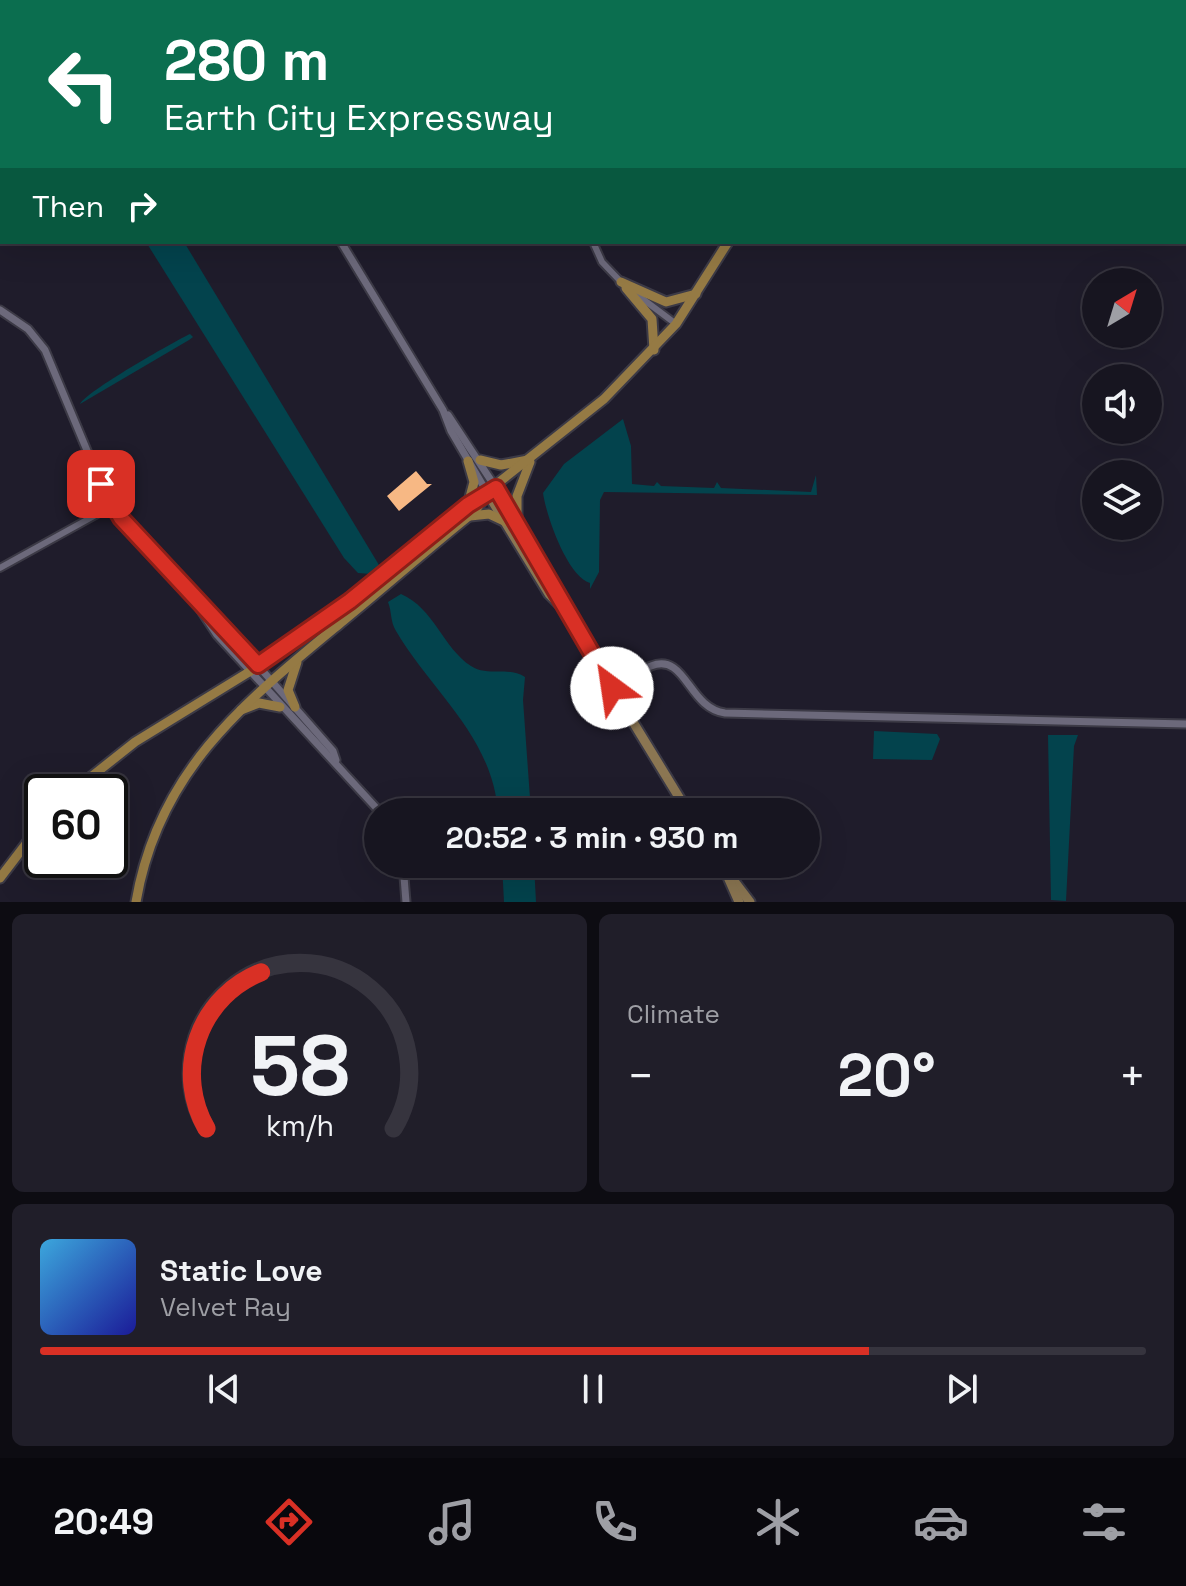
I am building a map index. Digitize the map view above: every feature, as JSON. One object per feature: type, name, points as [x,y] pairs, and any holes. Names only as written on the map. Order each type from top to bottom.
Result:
[{"type":"highway","points":[[95,774],[135,742],[254,668],[350,601],[604,399],[676,324],[727,244]]},
{"type":"highway","points":[[621,282],[666,302],[697,294]]},
{"type":"highway","points":[[621,282],[652,319],[654,350]]},
{"type":"highway","points":[[480,460],[501,465],[531,459]]},
{"type":"highway","points":[[517,522],[517,496],[531,459]]},
{"type":"highway","points":[[468,461],[474,482],[468,505]]},
{"type":"highway","points":[[136,902],[150,848],[169,802],[201,751],[234,713],[470,516],[492,491]]},
{"type":"highway","points":[[470,516],[489,514],[506,522]]},
{"type":"highway","points":[[295,707],[288,683],[299,657]]},
{"type":"highway","points":[[234,713],[259,703],[280,707]]},
{"type":"highway","points":[[0,878],[24,847]]},
{"type":"main road","points":[[492,491],[517,522],[557,589],[564,609],[679,798]]},
{"type":"main road","points":[[492,491],[506,522],[549,594],[564,609]]},
{"type":"main road","points":[[596,662],[634,674],[630,697],[635,726]]},
{"type":"main road","points":[[728,878],[739,902]]},
{"type":"main road","points":[[735,878],[750,902]]},
{"type":"street","points":[[342,244],[443,410],[468,461],[492,491]]},
{"type":"street","points":[[594,244],[602,262],[621,282],[676,324]]},
{"type":"street","points":[[0,310],[28,329],[45,350],[112,506],[192,597],[211,612],[267,684],[280,707],[337,762],[368,798]]},
{"type":"street","points":[[443,410],[480,460],[492,491]]},
{"type":"street","points":[[0,568],[112,506]]},
{"type":"street","points":[[612,688],[658,664],[674,668],[698,700],[711,710],[725,713],[1186,724]]},
{"type":"street","points":[[267,684],[295,707],[333,751],[337,762]]},
{"type":"street","points":[[404,878],[406,902]]},
{"type":"shaded area","points":[[147,244],[185,244],[379,565],[371,574],[358,573],[344,558]]},
{"type":"shaded area","points":[[190,334],[193,337],[189,340],[80,404],[149,356]]},
{"type":"shaded area","points":[[623,419],[631,446],[632,484],[654,486],[657,482],[661,486],[714,488],[717,482],[721,488],[811,492],[816,475],[817,495],[604,492],[600,500],[599,572],[590,589],[590,583],[573,569],[559,544],[543,493],[564,464]]},
{"type":"shaded area","points":[[401,594],[412,600],[471,666],[525,677],[523,700],[530,798],[495,798],[485,760],[473,737],[410,653],[394,627],[388,602]]},
{"type":"shaded area","points":[[874,731],[937,734],[940,739],[932,760],[873,759]]},
{"type":"shaded area","points":[[1048,735],[1078,735],[1074,746],[1066,901],[1051,900]]},
{"type":"shaded area","points":[[503,878],[535,878],[536,902],[504,902]]},
{"type":"building","points":[[416,471],[427,484],[432,484],[399,511],[387,496]]},
{"type":"route","points":[[101,484],[121,518],[258,665],[350,601],[468,505],[496,488],[612,688]]}]
